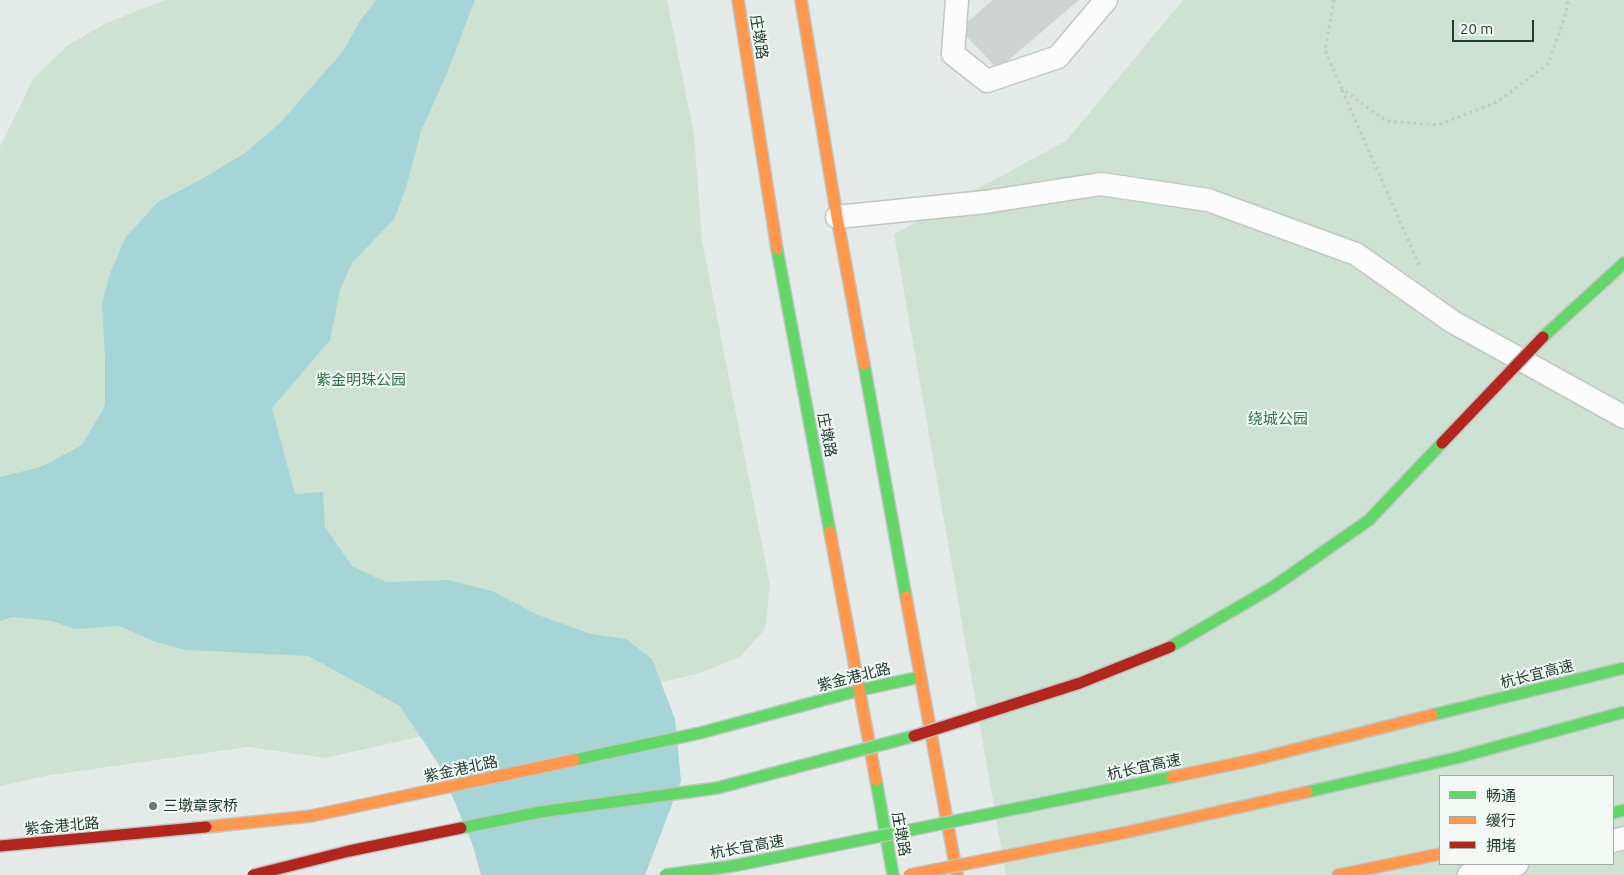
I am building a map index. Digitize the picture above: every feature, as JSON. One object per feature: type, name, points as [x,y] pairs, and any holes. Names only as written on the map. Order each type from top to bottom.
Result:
[{"type":"main road","name":"庄墩路","points":[[738,0],[780,270],[894,875]]},
{"type":"main road","points":[[801,0],[837,216],[957,875]]},
{"type":"main road","points":[[253,875],[349,851],[540,812],[717,788],[895,742],[1080,683],[1169,647],[1273,587],[1369,520],[1543,337],[1624,263]]},
{"type":"main road","name":"杭长宜高速","points":[[665,875],[733,866],[1253,760],[1624,668]]},
{"type":"main road","name":"紫金港北路","points":[[0,846],[110,837],[311,816],[700,733],[860,690],[920,677]]},
{"type":"main road","points":[[909,875],[1128,832],[1456,758],[1624,712]]},
{"type":"main road","points":[[1338,875],[1439,854]]},
{"type":"street","points":[[957,0],[953,54],[987,82],[1058,57],[1106,0]]},
{"type":"street","points":[[837,216],[985,202],[1100,184],[1208,200],[1356,254],[1453,322],[1624,417]]},
{"type":"street","points":[[1469,875],[1512,865]]},
{"type":"path","points":[[1334,0],[1325,50],[1425,275]]},
{"type":"path","points":[[1342,89],[1386,121],[1438,125],[1497,102],[1548,64],[1566,13],[1568,0]]},
{"type":"green space","name":"紫金明珠公园","points":[[165,0],[667,0],[694,135],[702,241],[770,585],[765,629],[740,657],[697,674],[325,758],[248,747],[45,776],[0,786],[0,147],[33,79],[67,46],[104,24]]},
{"type":"green space","name":"绕城公园","points":[[1183,0],[1624,0],[1624,875],[1006,875],[894,234],[1066,141]]},
{"type":"water","points":[[376,0],[475,0],[447,73],[421,131],[406,188],[394,219],[352,263],[340,290],[330,340],[272,408],[295,494],[323,492],[325,527],[352,566],[386,582],[448,580],[492,591],[538,615],[591,634],[626,639],[652,659],[675,719],[681,781],[645,875],[481,875],[472,843],[439,765],[400,706],[308,656],[186,650],[156,642],[119,626],[75,629],[52,621],[13,617],[0,621],[0,477],[41,467],[82,445],[105,406],[105,355],[102,305],[110,274],[125,238],[158,202],[245,153],[281,122],[344,50],[360,21]]},
{"type":"building","points":[[993,0],[1079,0],[998,69],[959,29]]},
{"type":"traffic: fast","points":[[777,249],[830,532]]},
{"type":"traffic: fast","points":[[1543,337],[1624,263]]},
{"type":"traffic: fast","points":[[864,364],[906,597]]},
{"type":"traffic: fast","points":[[1170,647],[1273,587],[1369,520],[1442,443]]},
{"type":"traffic: fast","points":[[1432,715],[1624,668]]},
{"type":"traffic: fast","points":[[574,760],[700,733],[860,690],[920,677]]},
{"type":"traffic: fast","points":[[1307,792],[1456,758],[1624,712]]},
{"type":"traffic: fast","points":[[461,828],[540,812],[717,788],[914,736]]},
{"type":"traffic: fast","points":[[665,875],[733,866],[1172,777]]},
{"type":"traffic: fast","points":[[876,780],[893,875]]},
{"type":"traffic: fast","points":[[1614,813],[1624,810]]},
{"type":"traffic: slow","points":[[738,0],[777,249]]},
{"type":"traffic: slow","points":[[801,0],[837,217],[864,364]]},
{"type":"traffic: slow","points":[[830,532],[876,780]]},
{"type":"traffic: slow","points":[[906,597],[957,875]]},
{"type":"traffic: slow","points":[[1172,777],[1253,760],[1432,715]]},
{"type":"traffic: slow","points":[[206,827],[311,816],[574,760]]},
{"type":"traffic: slow","points":[[909,875],[1128,832],[1307,792]]},
{"type":"traffic: slow","points":[[1338,875],[1439,854]]},
{"type":"traffic: jam","points":[[1442,443],[1543,337]]},
{"type":"traffic: jam","points":[[914,736],[1080,683],[1170,647]]},
{"type":"traffic: jam","points":[[0,846],[206,827]]},
{"type":"traffic: jam","points":[[253,875],[349,851],[461,828]]},
{"type":"place","name":"三墩章家桥","points":[[153,806]]}]
